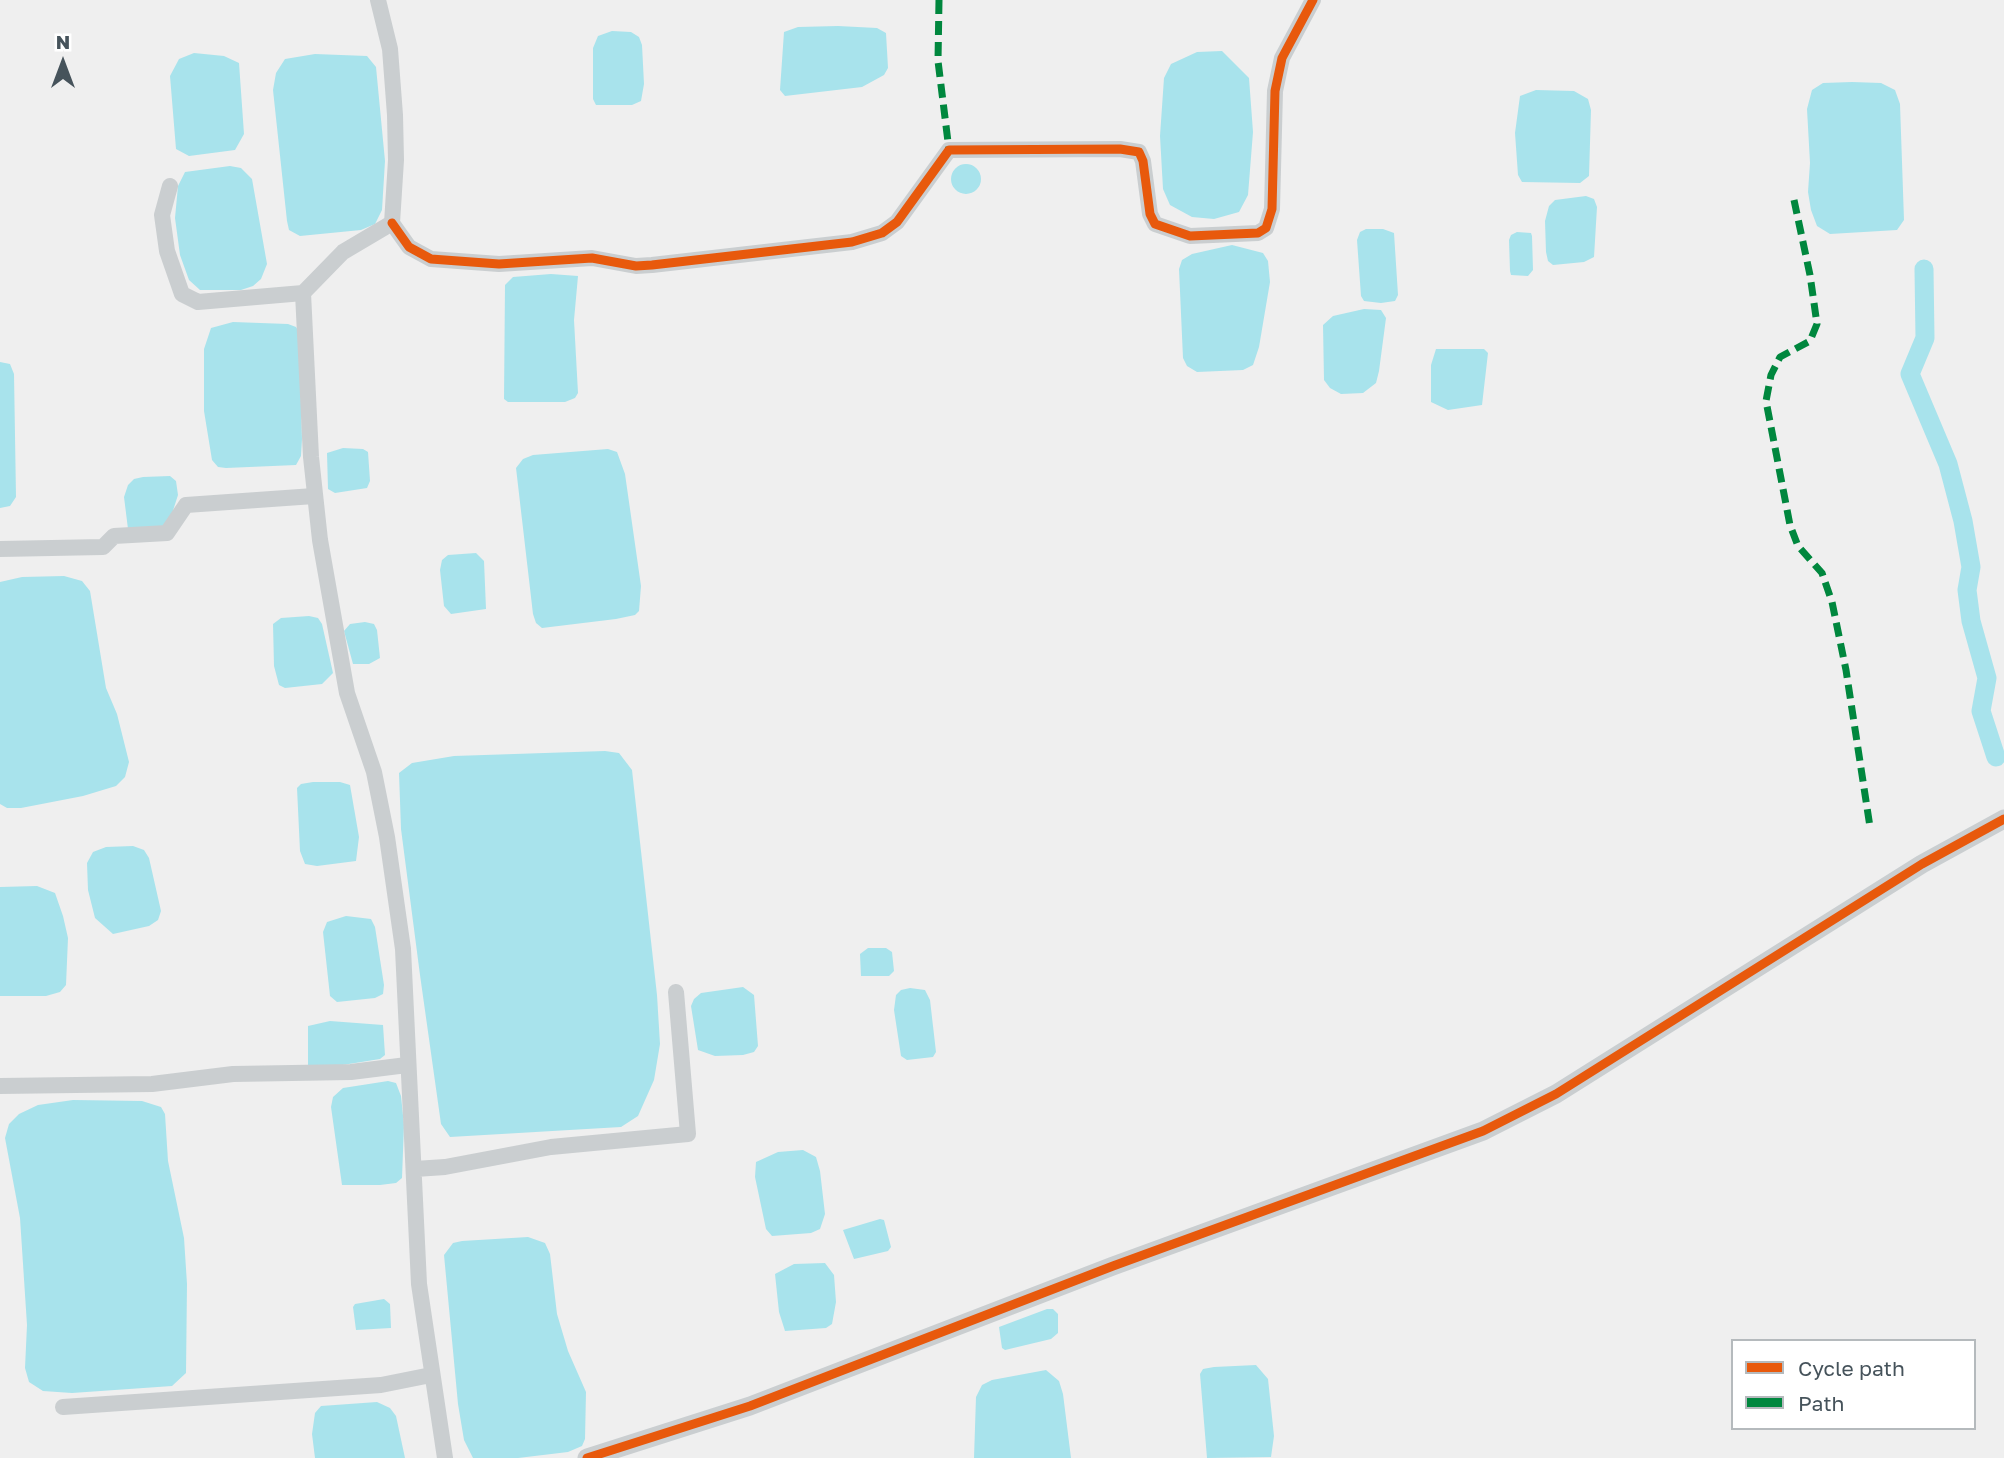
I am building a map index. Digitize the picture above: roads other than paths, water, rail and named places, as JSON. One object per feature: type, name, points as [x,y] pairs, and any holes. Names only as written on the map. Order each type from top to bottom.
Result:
[{"type":"street","points":[[378,0],[390,49],[395,115],[396,160],[392,223],[409,247],[431,260],[499,264],[592,258],[636,266],[852,242],[882,233],[897,222],[949,150],[1121,149],[1139,152],[1143,161],[1150,214],[1155,224],[1190,236],[1258,233],[1266,228],[1272,209],[1275,91],[1282,58],[1313,0]]},
{"type":"street","points":[[170,187],[164,200],[163,231],[176,283],[182,294],[198,302],[303,293],[344,252],[392,223]]},
{"type":"street","points":[[303,293],[314,496],[347,693],[374,772],[387,836],[403,949],[419,1284],[445,1458]]},
{"type":"street","points":[[0,549],[103,547],[114,536],[167,533],[186,505],[314,496]]},
{"type":"street","points":[[587,1458],[750,1406],[1113,1266],[1483,1131],[1567,1087],[1922,864],[2004,819]]},
{"type":"street","points":[[415,1169],[445,1167],[551,1147],[688,1134],[676,992]]},
{"type":"street","points":[[0,1086],[152,1084],[233,1074],[339,1072],[408,1065]]},
{"type":"street","points":[[63,1407],[382,1385],[431,1375]]},
{"type":"water","points":[[798,27],[877,28],[886,33],[888,68],[884,75],[862,87],[785,96],[780,90],[784,32]]},
{"type":"water","points":[[612,31],[631,32],[639,37],[642,45],[644,84],[641,101],[632,105],[596,105],[593,99],[593,48],[598,36]]},
{"type":"water","points":[[1222,51],[1249,78],[1253,132],[1248,195],[1239,212],[1214,219],[1192,217],[1170,205],[1163,189],[1160,136],[1164,78],[1171,64],[1197,52]]},
{"type":"water","points":[[194,53],[224,56],[239,63],[244,134],[235,150],[189,156],[176,149],[170,76],[179,59]]},
{"type":"water","points":[[315,54],[367,56],[376,67],[385,161],[382,210],[375,224],[361,230],[300,236],[289,230],[287,221],[273,90],[276,73],[285,59]]},
{"type":"water","points":[[1823,83],[1881,83],[1895,90],[1900,104],[1904,220],[1897,230],[1830,234],[1817,226],[1811,210],[1808,192],[1810,163],[1807,109],[1812,90]]},
{"type":"water","points":[[1536,90],[1574,91],[1588,99],[1591,110],[1589,176],[1580,183],[1522,182],[1518,175],[1515,133],[1520,96]]},
{"type":"water","points":[[966,164],[977,168],[981,179],[977,190],[966,194],[955,190],[951,179],[955,168]]},
{"type":"water","points":[[230,166],[241,168],[252,179],[267,264],[261,279],[253,286],[241,290],[200,290],[189,280],[180,255],[175,218],[178,186],[185,172]]},
{"type":"water","points":[[1586,196],[1594,199],[1597,207],[1594,257],[1584,262],[1553,265],[1548,261],[1546,252],[1545,221],[1549,206],[1555,200]]},
{"type":"water","points":[[1366,229],[1383,229],[1394,233],[1398,295],[1395,301],[1364,301],[1361,296],[1357,240],[1360,232]]},
{"type":"water","points":[[1517,232],[1531,233],[1532,236],[1533,270],[1528,276],[1511,275],[1510,271],[1509,240],[1511,235]]},
{"type":"water","points":[[1232,245],[1263,253],[1268,261],[1270,282],[1259,347],[1253,365],[1243,370],[1197,372],[1187,366],[1183,358],[1179,269],[1182,260],[1192,254]]},
{"type":"water","points":[[551,274],[578,276],[574,320],[578,393],[575,398],[565,402],[508,402],[504,399],[505,285],[513,277]]},
{"type":"water","points":[[1364,309],[1381,310],[1386,318],[1376,383],[1363,393],[1341,394],[1330,388],[1324,380],[1323,325],[1333,316]]},
{"type":"water","points":[[233,322],[288,324],[296,327],[299,332],[302,439],[301,456],[296,465],[226,468],[218,467],[212,460],[204,411],[204,349],[211,328]]},
{"type":"water","points":[[1436,349],[1484,349],[1488,353],[1482,405],[1448,410],[1431,402],[1431,365]]},
{"type":"water","points":[[0,362],[10,364],[14,374],[16,497],[10,506],[0,508]]},
{"type":"water","points":[[343,448],[363,449],[368,452],[370,481],[367,488],[335,493],[328,489],[327,453]]},
{"type":"water","points":[[608,449],[617,452],[625,474],[641,586],[639,611],[635,615],[616,619],[542,628],[536,623],[533,614],[516,468],[523,459],[533,455]]},
{"type":"water","points":[[170,476],[176,481],[178,495],[168,526],[128,529],[124,497],[128,485],[134,479],[143,477]]},
{"type":"water","points":[[476,553],[484,561],[486,609],[451,614],[444,606],[440,570],[442,560],[448,555]]},
{"type":"water","points":[[64,576],[82,581],[90,591],[106,688],[117,714],[129,762],[125,777],[116,786],[83,796],[21,808],[7,808],[0,804],[0,582],[22,577]]},
{"type":"water","points":[[281,618],[318,618],[322,624],[333,673],[322,684],[285,688],[279,685],[274,666],[273,624]]},
{"type":"water","points":[[350,624],[374,624],[377,630],[380,658],[369,664],[353,664],[344,631]]},
{"type":"water","points":[[605,751],[619,753],[632,770],[657,995],[660,1044],[654,1080],[638,1116],[621,1127],[450,1137],[441,1124],[420,975],[401,829],[399,773],[412,763],[454,756]]},
{"type":"water","points":[[340,782],[350,785],[359,837],[356,861],[317,866],[305,864],[300,851],[297,788],[301,784]]},
{"type":"water","points":[[133,846],[144,850],[149,858],[161,911],[158,920],[149,926],[113,934],[95,918],[88,890],[87,863],[93,852],[106,847]]},
{"type":"water","points":[[37,886],[55,893],[63,916],[68,938],[66,985],[60,992],[46,996],[0,996],[0,887]]},
{"type":"water","points":[[346,916],[371,919],[375,927],[384,985],[383,994],[375,998],[337,1002],[330,996],[323,932],[327,922]]},
{"type":"water","points":[[868,948],[886,948],[892,952],[894,971],[889,976],[861,976],[860,954]]},
{"type":"water","points":[[743,987],[754,995],[758,1046],[754,1052],[715,1056],[698,1050],[691,1006],[694,999],[701,993]]},
{"type":"water","points":[[901,990],[925,990],[930,1000],[936,1052],[933,1057],[907,1060],[901,1056],[894,1010],[896,995]]},
{"type":"water","points":[[330,1021],[383,1025],[385,1055],[380,1059],[330,1067],[308,1065],[308,1026]]},
{"type":"water","points":[[388,1081],[396,1083],[401,1096],[404,1125],[402,1178],[396,1183],[380,1185],[342,1185],[331,1107],[333,1097],[343,1088]]},
{"type":"water","points":[[73,1100],[142,1101],[161,1107],[165,1114],[168,1161],[184,1238],[187,1284],[186,1373],[172,1386],[72,1393],[43,1391],[29,1382],[25,1368],[27,1325],[20,1218],[5,1138],[9,1124],[19,1114],[38,1105]]},
{"type":"water","points":[[803,1150],[816,1157],[820,1171],[825,1214],[820,1229],[811,1233],[772,1236],[766,1229],[755,1177],[756,1162],[778,1152]]},
{"type":"water","points":[[884,1220],[891,1247],[888,1251],[854,1259],[843,1230]]},
{"type":"water","points":[[528,1237],[545,1243],[550,1254],[557,1314],[568,1351],[586,1392],[585,1439],[582,1446],[568,1452],[518,1458],[473,1458],[464,1440],[458,1404],[444,1255],[453,1243],[462,1241]]},
{"type":"water","points":[[825,1263],[834,1275],[836,1302],[832,1324],[826,1328],[785,1331],[779,1312],[775,1274],[794,1264]]},
{"type":"water","points":[[384,1299],[390,1304],[391,1328],[356,1330],[353,1307],[355,1304]]},
{"type":"water","points":[[1053,1309],[1058,1314],[1058,1333],[1051,1339],[1005,1350],[1002,1348],[999,1327]]},
{"type":"water","points":[[1256,1365],[1268,1379],[1274,1436],[1271,1457],[1207,1458],[1200,1374],[1203,1369],[1214,1367]]},
{"type":"water","points":[[1046,1370],[1059,1381],[1063,1394],[1071,1458],[974,1458],[976,1397],[982,1385],[992,1380]]},
{"type":"water","points":[[377,1402],[390,1408],[396,1416],[405,1458],[315,1458],[312,1434],[315,1413],[321,1406]]},
{"type":"waterway","points":[[1924,269],[1925,338],[1910,374],[1948,464],[1963,521],[1971,567],[1967,590],[1971,621],[1987,678],[1981,711],[1996,757]]}]
